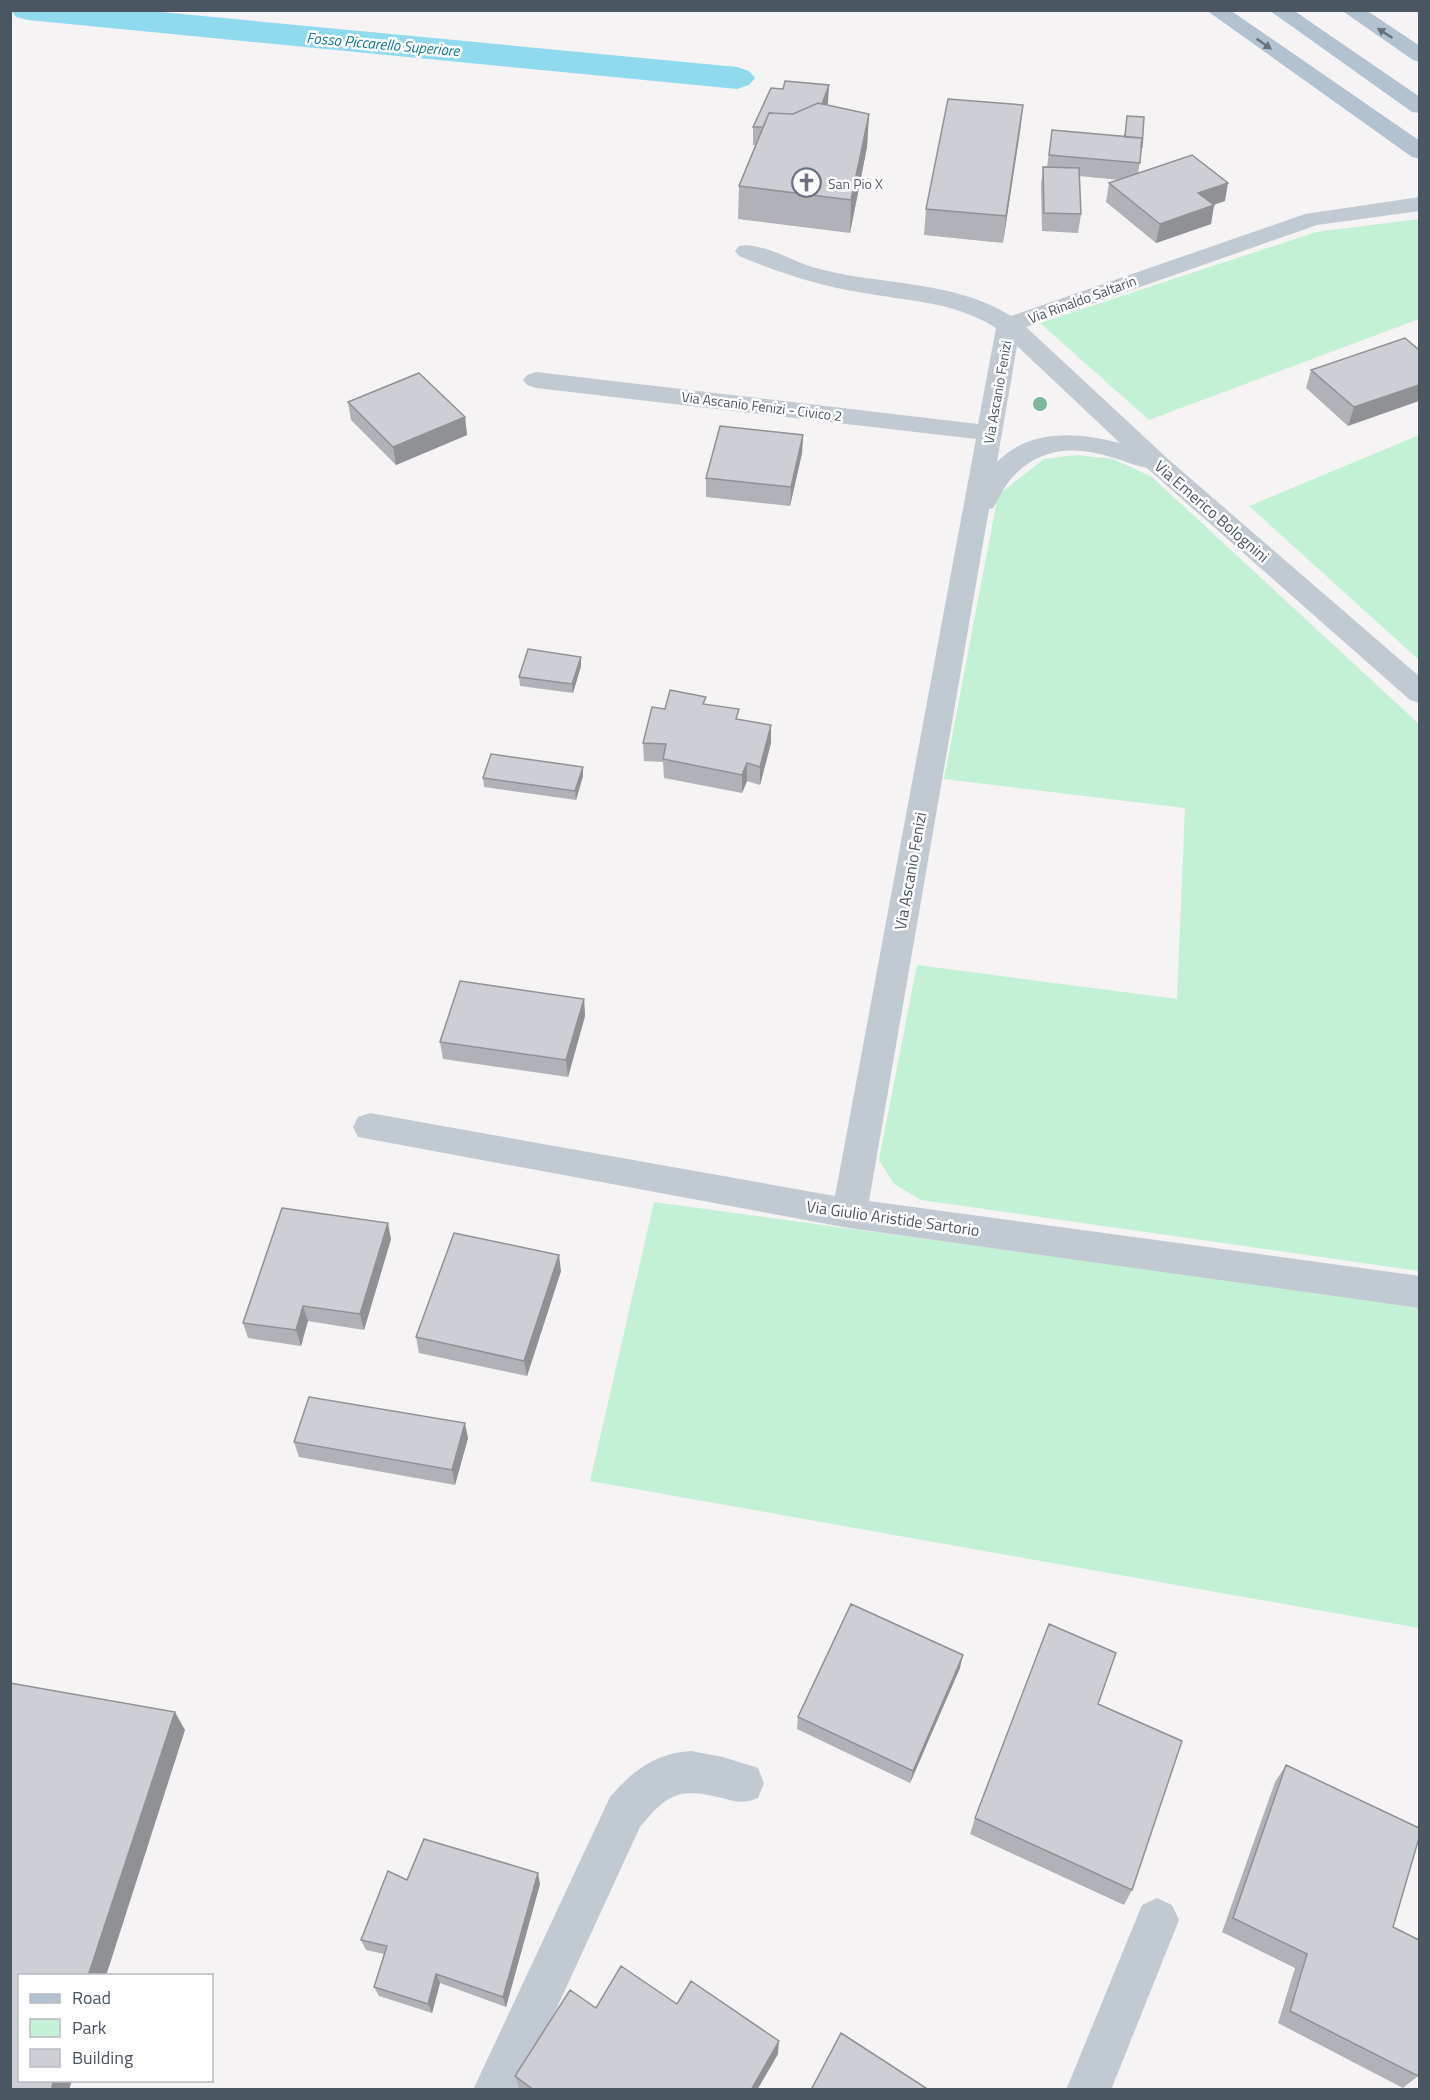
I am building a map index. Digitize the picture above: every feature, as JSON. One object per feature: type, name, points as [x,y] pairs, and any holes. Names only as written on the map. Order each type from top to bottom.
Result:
[{"type":"main road","points":[[1216,10],[1419,152]]},
{"type":"main road","points":[[1279,10],[1419,107]]},
{"type":"main road","points":[[1351,10],[1419,56]]},
{"type":"street","name":"Via Rinaldo Saltarin","points":[[747,251],[777,263],[837,281],[969,303],[991,312],[1009,325],[1313,219],[1419,204]]},
{"type":"street","name":"Via Ascanio Fenizi","points":[[849,1213],[1009,325]]},
{"type":"street","name":"Via Emerico Bolognini","points":[[1009,325],[1159,465],[1419,693]]},
{"type":"street","name":"Via Ascanio Fenizi - Civico 2","points":[[536,380],[989,433]]},
{"type":"street","name":"Via Ascanio Fenizi","points":[[972,530],[990,488],[1002,468],[1017,456],[1038,447],[1068,442],[1099,445],[1159,465]]},
{"type":"street","name":"Via Giulio Aristide Sartorio","points":[[370,1127],[849,1213],[1419,1292]]},
{"type":"street","points":[[495,2090],[625,1812],[642,1790],[663,1776],[684,1771],[710,1773],[743,1783]]},
{"type":"street","points":[[1088,2090],[1157,1920]]},
{"type":"green space","points":[[1419,219],[1419,319],[1149,420],[1040,323],[1316,232]]},
{"type":"green space","points":[[1419,435],[1419,660],[1249,506]]},
{"type":"green space","points":[[1076,455],[1113,459],[1152,477],[1419,724],[1419,1271],[921,1200],[894,1184],[879,1160],[917,965],[1177,999],[1185,808],[944,779],[998,495],[1044,459]]},
{"type":"green space","points":[[654,1202],[1419,1306],[1419,1628],[590,1481]]},
{"type":"building","points":[[785,81],[829,85],[822,104],[818,103],[793,114],[769,113],[763,127],[753,127],[771,88],[783,89]]},
{"type":"building","points":[[948,99],[1023,105],[1006,216],[926,209]]},
{"type":"building","points":[[818,103],[869,114],[851,200],[739,186],[769,113],[793,114]]},
{"type":"building","points":[[1127,116],[1144,117],[1142,147],[1142,138],[1125,137]]},
{"type":"building","points":[[1052,130],[1142,138],[1140,163],[1049,155]]},
{"type":"building","points":[[1192,155],[1228,183],[1198,193],[1214,205],[1160,224],[1109,183]]},
{"type":"building","points":[[1043,167],[1079,168],[1081,214],[1044,213]]},
{"type":"building","points":[[1405,338],[1419,350],[1419,385],[1354,407],[1311,370]]},
{"type":"building","points":[[419,373],[465,417],[393,447],[348,402]]},
{"type":"building","points":[[720,426],[803,435],[791,487],[706,478]]},
{"type":"building","points":[[528,649],[581,657],[572,684],[519,677]]},
{"type":"building","points":[[670,690],[706,697],[703,704],[739,709],[736,719],[771,725],[760,767],[747,763],[742,775],[663,759],[666,744],[643,743],[652,707],[665,709]]},
{"type":"building","points":[[491,754],[583,767],[575,791],[483,778]]},
{"type":"building","points":[[460,981],[584,999],[566,1060],[440,1042]]},
{"type":"building","points":[[282,1208],[388,1223],[360,1314],[303,1306],[296,1330],[243,1323]]},
{"type":"building","points":[[454,1233],[559,1255],[524,1361],[416,1337]]},
{"type":"building","points":[[309,1397],[465,1423],[452,1470],[294,1442]]},
{"type":"building","points":[[851,1604],[963,1655],[913,1771],[798,1717]]},
{"type":"building","points":[[1049,1624],[1116,1653],[1098,1704],[1182,1741],[1132,1890],[975,1818]]},
{"type":"building","points":[[10,1683],[175,1712],[89,1974],[18,1974],[18,2082],[53,2082],[51,2090],[10,2090]]},
{"type":"building","points":[[1286,1765],[1419,1828],[1419,1838],[1393,1927],[1419,1940],[1418,2076],[1290,2011],[1307,1954],[1233,1918]]},
{"type":"building","points":[[424,1839],[538,1873],[503,1997],[436,1974],[428,2004],[374,1987],[387,1946],[361,1940],[388,1871],[407,1880]]},
{"type":"building","points":[[621,1966],[677,2004],[691,1981],[779,2041],[751,2090],[534,2090],[515,2076],[570,1990],[596,2008]]},
{"type":"building","points":[[841,2033],[929,2090],[811,2090]]},
{"type":"waterway","name":"Fosso Piccarello Superiore","points":[[28,10],[737,78]]},
{"type":"place","name":"San Pio X","points":[[807,183]]}]
